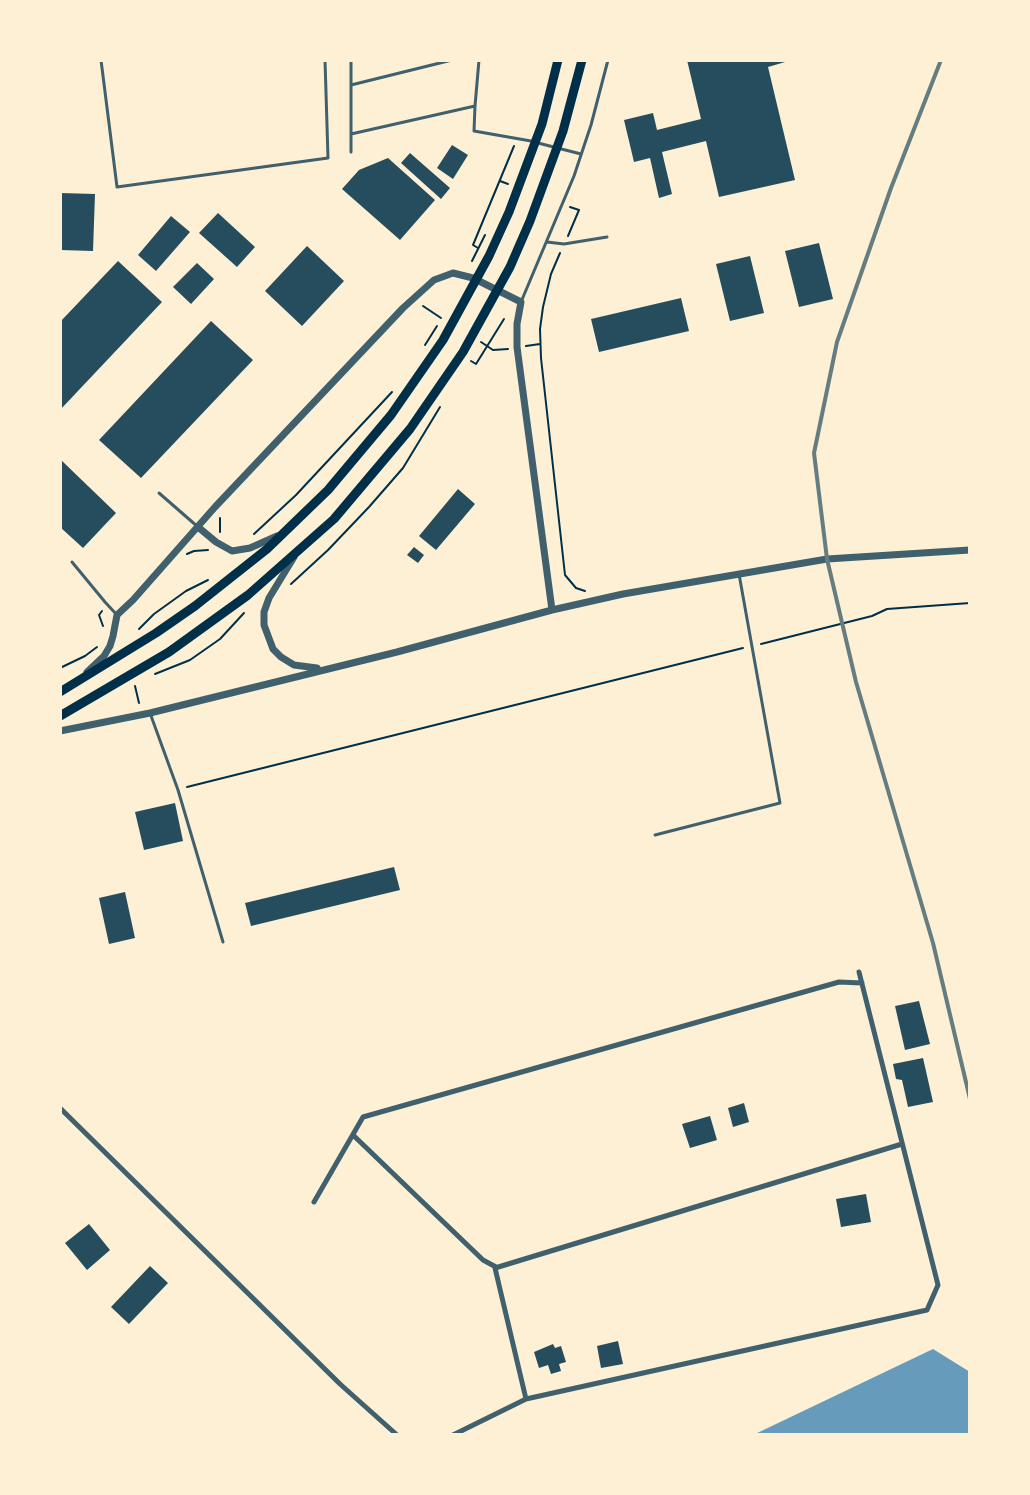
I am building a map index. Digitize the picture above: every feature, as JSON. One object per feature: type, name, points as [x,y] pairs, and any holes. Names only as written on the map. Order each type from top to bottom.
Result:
[{"type":"highway","points":[[60,692],[195,606],[233,577],[290,528],[363,450],[415,383],[467,299],[509,212],[542,124],[558,60]]},
{"type":"highway","points":[[60,716],[189,638],[238,602],[334,519],[410,429],[463,352],[510,267],[563,131],[582,60]]},
{"type":"street","points":[[80,680],[110,646],[117,615],[220,502],[403,308],[434,280],[453,273],[462,274],[521,302],[517,347],[552,610]]},
{"type":"street","points":[[198,527],[232,551],[267,542],[290,528]]},
{"type":"street","points":[[60,731],[150,713],[600,600],[827,559],[970,550]]},
{"type":"street","points":[[296,553],[264,612],[267,637],[273,649],[294,665],[331,668]]},
{"type":"street","points":[[453,1435],[526,1399],[927,1310],[938,1285],[859,972]]},
{"type":"street","points":[[314,1202],[363,1117],[839,982],[862,983]]},
{"type":"street","points":[[60,1108],[340,1384],[397,1435]]},
{"type":"street","points":[[353,1135],[483,1260],[497,1267],[902,1144]]},
{"type":"street","points":[[497,1267],[526,1399]]},
{"type":"lane","points":[[101,60],[117,187],[328,158],[325,60]]},
{"type":"lane","points":[[351,60],[351,152]]},
{"type":"lane","points":[[351,85],[452,60]]},
{"type":"lane","points":[[479,60],[474,131],[581,154]]},
{"type":"lane","points":[[521,302],[581,154],[608,60]]},
{"type":"lane","points":[[351,134],[475,106]]},
{"type":"lane","points":[[547,242],[564,244],[607,237]]},
{"type":"lane","points":[[159,493],[198,527]]},
{"type":"lane","points":[[72,562],[117,615]]},
{"type":"lane","points":[[655,835],[780,803],[739,574]]},
{"type":"lane","points":[[150,713],[178,790],[223,942]]},
{"type":"path","points":[[479,248],[473,245],[515,138]]},
{"type":"path","points":[[504,193],[510,178]]},
{"type":"path","points":[[500,181],[513,186]]},
{"type":"path","points":[[563,204],[579,210],[551,274],[540,329],[541,358],[565,575],[576,588],[598,592],[600,600]]},
{"type":"path","points":[[468,270],[485,234]]},
{"type":"path","points":[[419,354],[441,319]]},
{"type":"path","points":[[470,360],[476,364],[504,319]]},
{"type":"path","points":[[241,551],[241,543],[296,495],[393,391]]},
{"type":"path","points":[[287,587],[328,550],[395,478],[443,402]]},
{"type":"path","points":[[220,502],[226,508],[220,516],[222,536]]},
{"type":"path","points":[[175,552],[182,558],[194,551],[211,550]]},
{"type":"path","points":[[138,630],[186,591],[209,580]]},
{"type":"path","points":[[178,790],[872,616],[887,609],[970,603]]},
{"type":"path","points":[[155,674],[190,660],[220,639],[247,610]]},
{"type":"path","points":[[129,688],[135,685],[139,706]]},
{"type":"water","points":[[933,1349],[970,1372],[970,1435],[753,1435]]},
{"type":"building","points":[[687,60],[792,60],[768,67],[795,180],[719,197],[706,141],[662,152],[672,194],[659,198],[650,158],[634,162],[624,120],[653,113],[657,130],[701,119]]},
{"type":"building","points":[[452,145],[468,155],[453,179],[437,168]]},
{"type":"building","points":[[410,153],[450,188],[441,199],[401,163]]},
{"type":"building","points":[[388,158],[435,200],[400,240],[342,189],[359,170]]},
{"type":"building","points":[[60,193],[95,194],[93,251],[60,250]]},
{"type":"building","points":[[218,213],[255,247],[237,267],[199,233]]},
{"type":"building","points":[[171,216],[190,232],[156,271],[138,255]]},
{"type":"building","points":[[819,243],[833,299],[799,307],[785,251]]},
{"type":"building","points":[[307,246],[344,281],[302,326],[265,291]]},
{"type":"building","points":[[750,256],[764,313],[730,321],[716,264]]},
{"type":"building","points":[[118,261],[162,302],[60,410],[60,322]]},
{"type":"building","points":[[197,263],[214,279],[191,304],[173,287]]},
{"type":"building","points":[[681,298],[689,331],[599,352],[591,319]]},
{"type":"building","points":[[211,321],[253,360],[141,478],[99,440]]},
{"type":"building","points":[[60,459],[116,513],[83,548],[60,527]]},
{"type":"building","points":[[458,489],[475,504],[436,550],[419,536]]},
{"type":"building","points":[[414,547],[424,555],[418,563],[407,555]]},
{"type":"building","points":[[175,803],[183,841],[144,850],[135,812]]},
{"type":"building","points":[[394,867],[400,890],[251,926],[245,903]]},
{"type":"building","points":[[125,892],[135,938],[109,944],[99,898]]},
{"type":"building","points":[[919,1001],[930,1044],[905,1050],[895,1006]]},
{"type":"building","points":[[923,1058],[933,1102],[908,1107],[902,1080],[896,1079],[893,1064]]},
{"type":"building","points":[[744,1103],[749,1122],[733,1127],[728,1108]]},
{"type":"building","points":[[710,1116],[717,1140],[690,1148],[682,1124]]},
{"type":"building","points":[[866,1194],[871,1222],[841,1227],[836,1199]]},
{"type":"building","points":[[89,1224],[110,1250],[87,1270],[65,1243]]},
{"type":"building","points":[[150,1266],[168,1283],[129,1324],[111,1307]]},
{"type":"building","points":[[618,1341],[623,1364],[601,1368],[597,1346]]},
{"type":"building","points":[[553,1344],[555,1348],[561,1346],[566,1362],[559,1364],[561,1371],[551,1374],[548,1365],[539,1368],[534,1352]]},
{"type":"railway","points":[[941,60],[891,188],[837,342],[814,453],[827,559],[856,682],[933,943],[970,1099]]}]
